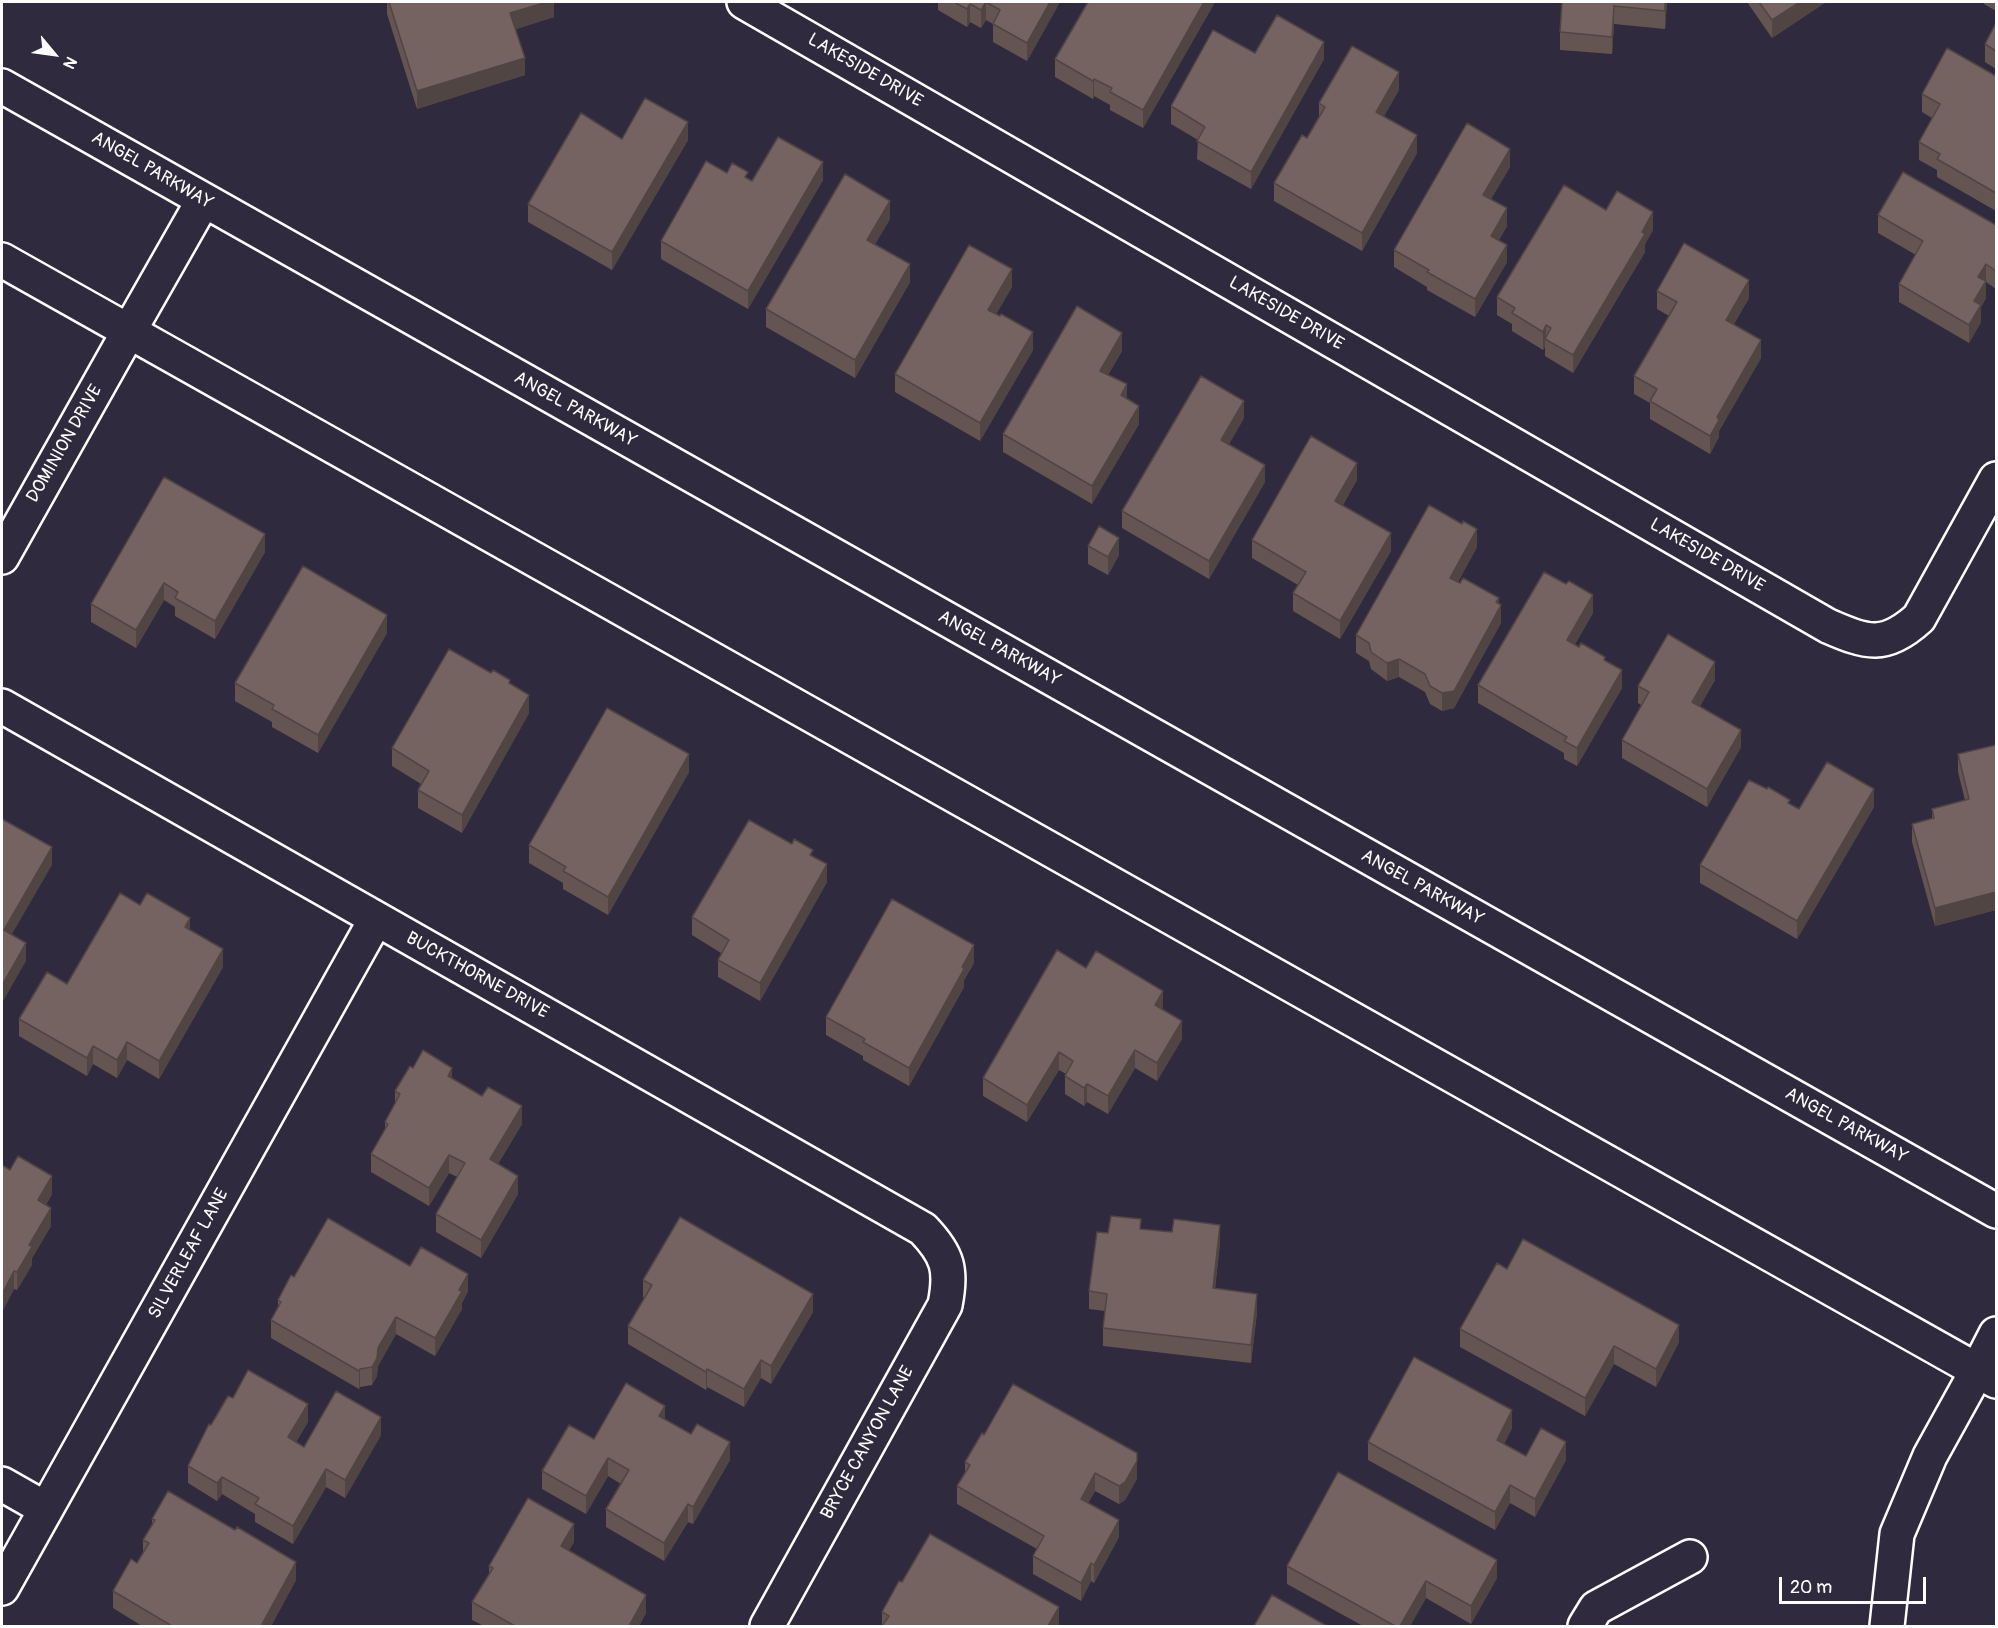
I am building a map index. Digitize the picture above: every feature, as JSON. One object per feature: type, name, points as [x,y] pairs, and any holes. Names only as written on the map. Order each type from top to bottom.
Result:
[{"type":"main road","name":"LAKESIDE DRIVE","points":[[744,2],[1828,626],[1861,640],[1888,639],[1906,630],[1919,618],[1996,479]]},
{"type":"main road","name":"ANGEL PARKWAY","points":[[2,86],[1996,1211]]},
{"type":"main road","name":"DOMINION DRIVE","points":[[2,557],[203,201]]},
{"type":"main road","points":[[2,260],[1987,1376]]},
{"type":"main road","name":"BUCKTHORNE DRIVE","points":[[2,706],[923,1229],[938,1244],[943,1255]]},
{"type":"main road","name":"SILVERLEAF LANE","points":[[2,1588],[376,919]]},
{"type":"main road","name":"BRYCE CANYON LANE","points":[[767,1626],[945,1305],[949,1284],[947,1263],[943,1255]]},
{"type":"main road","points":[[1887,1626],[1897,1533],[1930,1456],[1987,1376],[1996,1334]]},
{"type":"main road","points":[[2,1484],[46,1509]]},
{"type":"main road","points":[[1585,1626],[1596,1608],[1690,1557]]},
{"type":"building","points":[[389,2],[547,2],[510,13],[525,58],[417,91]]},
{"type":"building","points":[[954,2],[986,2],[981,10],[970,4],[967,9]]},
{"type":"building","points":[[986,2],[1050,2],[1027,43],[993,24],[1000,10]]},
{"type":"building","points":[[1088,2],[1204,2],[1143,110],[1110,92],[1112,88],[1094,79],[1093,81],[1055,59]]},
{"type":"building","points":[[1562,2],[1665,2],[1665,11],[1614,6],[1612,37],[1560,32]]},
{"type":"building","points":[[1759,2],[1800,2],[1772,20]]},
{"type":"building","points":[[1277,15],[1324,42],[1251,172],[1197,141],[1205,127],[1171,106],[1213,30],[1255,53]]},
{"type":"building","points":[[1996,23],[1996,51],[1985,44]]},
{"type":"building","points":[[1352,46],[1399,72],[1376,112],[1417,135],[1362,233],[1274,183],[1302,135],[1307,138],[1325,107],[1319,103]]},
{"type":"building","points":[[1947,48],[1996,76],[1996,193],[1937,159],[1940,154],[1919,142],[1940,104],[1922,94]]},
{"type":"building","points":[[645,98],[688,122],[612,252],[528,204],[581,113],[622,139]]},
{"type":"building","points":[[1467,123],[1510,149],[1483,195],[1507,208],[1491,236],[1507,245],[1475,299],[1394,250]]},
{"type":"building","points":[[778,137],[823,162],[748,291],[661,241],[706,161],[727,173],[732,163],[748,172],[745,177],[752,181]]},
{"type":"building","points":[[1903,172],[1996,225],[1996,271],[1986,264],[1978,277],[1986,281],[1974,301],[1981,305],[1969,325],[1899,284],[1923,241],[1878,215]]},
{"type":"building","points":[[845,174],[890,201],[867,240],[910,264],[855,360],[766,309]]},
{"type":"building","points":[[1564,185],[1606,210],[1617,191],[1653,212],[1642,232],[1645,234],[1573,355],[1545,339],[1551,328],[1546,325],[1543,332],[1512,313],[1515,308],[1497,297]]},
{"type":"building","points":[[1684,243],[1749,280],[1726,320],[1761,340],[1717,417],[1719,420],[1710,436],[1650,401],[1657,389],[1634,376],[1677,302],[1657,291]]},
{"type":"building","points":[[969,245],[1012,269],[988,310],[1000,316],[1001,314],[1033,332],[980,423],[895,374]]},
{"type":"building","points":[[1077,306],[1122,333],[1100,371],[1127,384],[1121,395],[1139,406],[1092,486],[1003,434]]},
{"type":"building","points":[[1201,376],[1244,401],[1221,440],[1265,465],[1209,561],[1122,511]]},
{"type":"building","points":[[1311,436],[1357,463],[1335,501],[1391,533],[1340,621],[1293,593],[1306,572],[1252,540]]},
{"type":"building","points":[[164,477],[265,534],[215,621],[175,598],[178,592],[164,583],[136,630],[91,604]]},
{"type":"building","points":[[1429,505],[1462,524],[1463,521],[1477,529],[1450,578],[1460,583],[1463,578],[1499,598],[1496,602],[1501,605],[1454,691],[1442,693],[1430,686],[1425,674],[1399,659],[1387,663],[1371,652],[1369,643],[1356,635]]},
{"type":"building","points":[[1099,526],[1119,538],[1108,557],[1088,546]]},
{"type":"building","points":[[303,566],[387,615],[318,735],[272,709],[274,705],[235,683]]},
{"type":"building","points":[[1544,572],[1566,584],[1569,581],[1593,595],[1567,640],[1579,647],[1581,643],[1622,670],[1577,748],[1564,741],[1567,737],[1478,685]]},
{"type":"building","points":[[1668,634],[1715,662],[1692,702],[1741,730],[1707,789],[1622,740],[1649,692],[1638,686]]},
{"type":"building","points":[[449,649],[491,673],[493,670],[529,695],[462,815],[418,790],[429,771],[392,748]]},
{"type":"building","points":[[607,708],[689,754],[608,897],[563,871],[566,867],[529,845]]},
{"type":"building","points":[[1996,745],[1996,892],[1935,908],[1912,824],[1934,818],[1932,809],[1969,799],[1958,754]]},
{"type":"building","points":[[1827,762],[1874,789],[1797,921],[1700,865],[1749,780],[1767,789],[1768,787],[1790,800],[1788,803],[1799,809]]},
{"type":"building","points":[[2,819],[52,847],[4,930],[26,943],[2,985]]},
{"type":"building","points":[[749,820],[792,844],[794,839],[813,850],[810,855],[827,864],[760,983],[718,960],[729,940],[692,917]]},
{"type":"building","points":[[120,893],[140,905],[147,893],[190,918],[185,927],[223,949],[159,1061],[127,1042],[117,1060],[93,1046],[87,1058],[19,1019],[47,972],[67,984]]},
{"type":"building","points":[[892,899],[974,945],[962,967],[964,969],[909,1068],[863,1042],[865,1039],[826,1017]]},
{"type":"building","points":[[1057,950],[1086,968],[1096,951],[1163,991],[1155,1005],[1182,1021],[1157,1063],[1135,1050],[1108,1096],[1087,1084],[1084,1088],[1065,1076],[1073,1061],[1059,1052],[1027,1105],[983,1078]]},
{"type":"building","points":[[423,1050],[452,1068],[448,1076],[482,1096],[488,1087],[522,1106],[490,1159],[518,1176],[481,1240],[436,1214],[465,1163],[449,1155],[429,1188],[371,1154],[388,1124],[385,1122],[400,1094],[395,1091],[410,1066],[413,1068]]},
{"type":"building","points":[[18,1156],[52,1176],[38,1200],[51,1208],[29,1245],[32,1247],[17,1272],[14,1271],[2,1294],[2,1165],[10,1170]]},
{"type":"building","points":[[1111,1216],[1141,1219],[1140,1229],[1172,1232],[1174,1219],[1220,1225],[1213,1288],[1257,1294],[1251,1345],[1103,1328],[1107,1294],[1089,1291],[1097,1232],[1108,1233]]},
{"type":"building","points":[[680,1217],[813,1294],[771,1366],[761,1360],[744,1389],[707,1369],[706,1372],[628,1326],[652,1285],[643,1280]]},
{"type":"building","points":[[328,1218],[410,1266],[421,1247],[468,1274],[459,1290],[462,1291],[435,1338],[396,1317],[378,1348],[377,1358],[372,1367],[359,1371],[271,1320],[281,1302],[278,1300],[291,1275],[294,1277]]},
{"type":"building","points":[[1523,1239],[1679,1325],[1656,1369],[1614,1346],[1585,1398],[1460,1329],[1497,1263],[1507,1269]]},
{"type":"building","points":[[1414,1357],[1512,1410],[1497,1440],[1526,1456],[1541,1428],[1566,1442],[1535,1499],[1510,1485],[1495,1512],[1368,1442]]},
{"type":"building","points":[[248,1370],[308,1404],[288,1437],[304,1447],[336,1391],[381,1417],[345,1480],[326,1469],[293,1526],[255,1504],[259,1498],[222,1477],[217,1483],[188,1466],[209,1424],[211,1425],[228,1396],[233,1398]]},
{"type":"building","points":[[626,1383],[665,1406],[659,1416],[691,1434],[697,1424],[730,1442],[693,1507],[688,1504],[664,1543],[606,1509],[629,1470],[608,1458],[586,1496],[542,1471],[569,1425],[594,1439]]},
{"type":"building","points":[[1013,1384],[1137,1453],[1137,1461],[1125,1482],[1119,1486],[1095,1473],[1081,1499],[1119,1520],[1094,1565],[1091,1563],[1081,1583],[1033,1556],[1044,1536],[957,1486],[970,1465],[965,1462],[982,1433],[984,1435]]},
{"type":"building","points":[[1338,1472],[1497,1560],[1471,1606],[1426,1581],[1400,1626],[1395,1626],[1287,1566]]},
{"type":"building","points":[[168,1491],[235,1530],[237,1527],[296,1562],[261,1626],[172,1626],[113,1591],[131,1559],[137,1563],[149,1543],[143,1540]]},
{"type":"building","points":[[528,1498],[574,1524],[561,1546],[646,1595],[629,1626],[515,1626],[472,1602],[493,1568],[489,1566]]},
{"type":"building","points":[[930,1534],[1059,1607],[1048,1626],[882,1626],[889,1616],[882,1612]]},
{"type":"building","points":[[1272,1595],[1327,1626],[1254,1626]]}]
